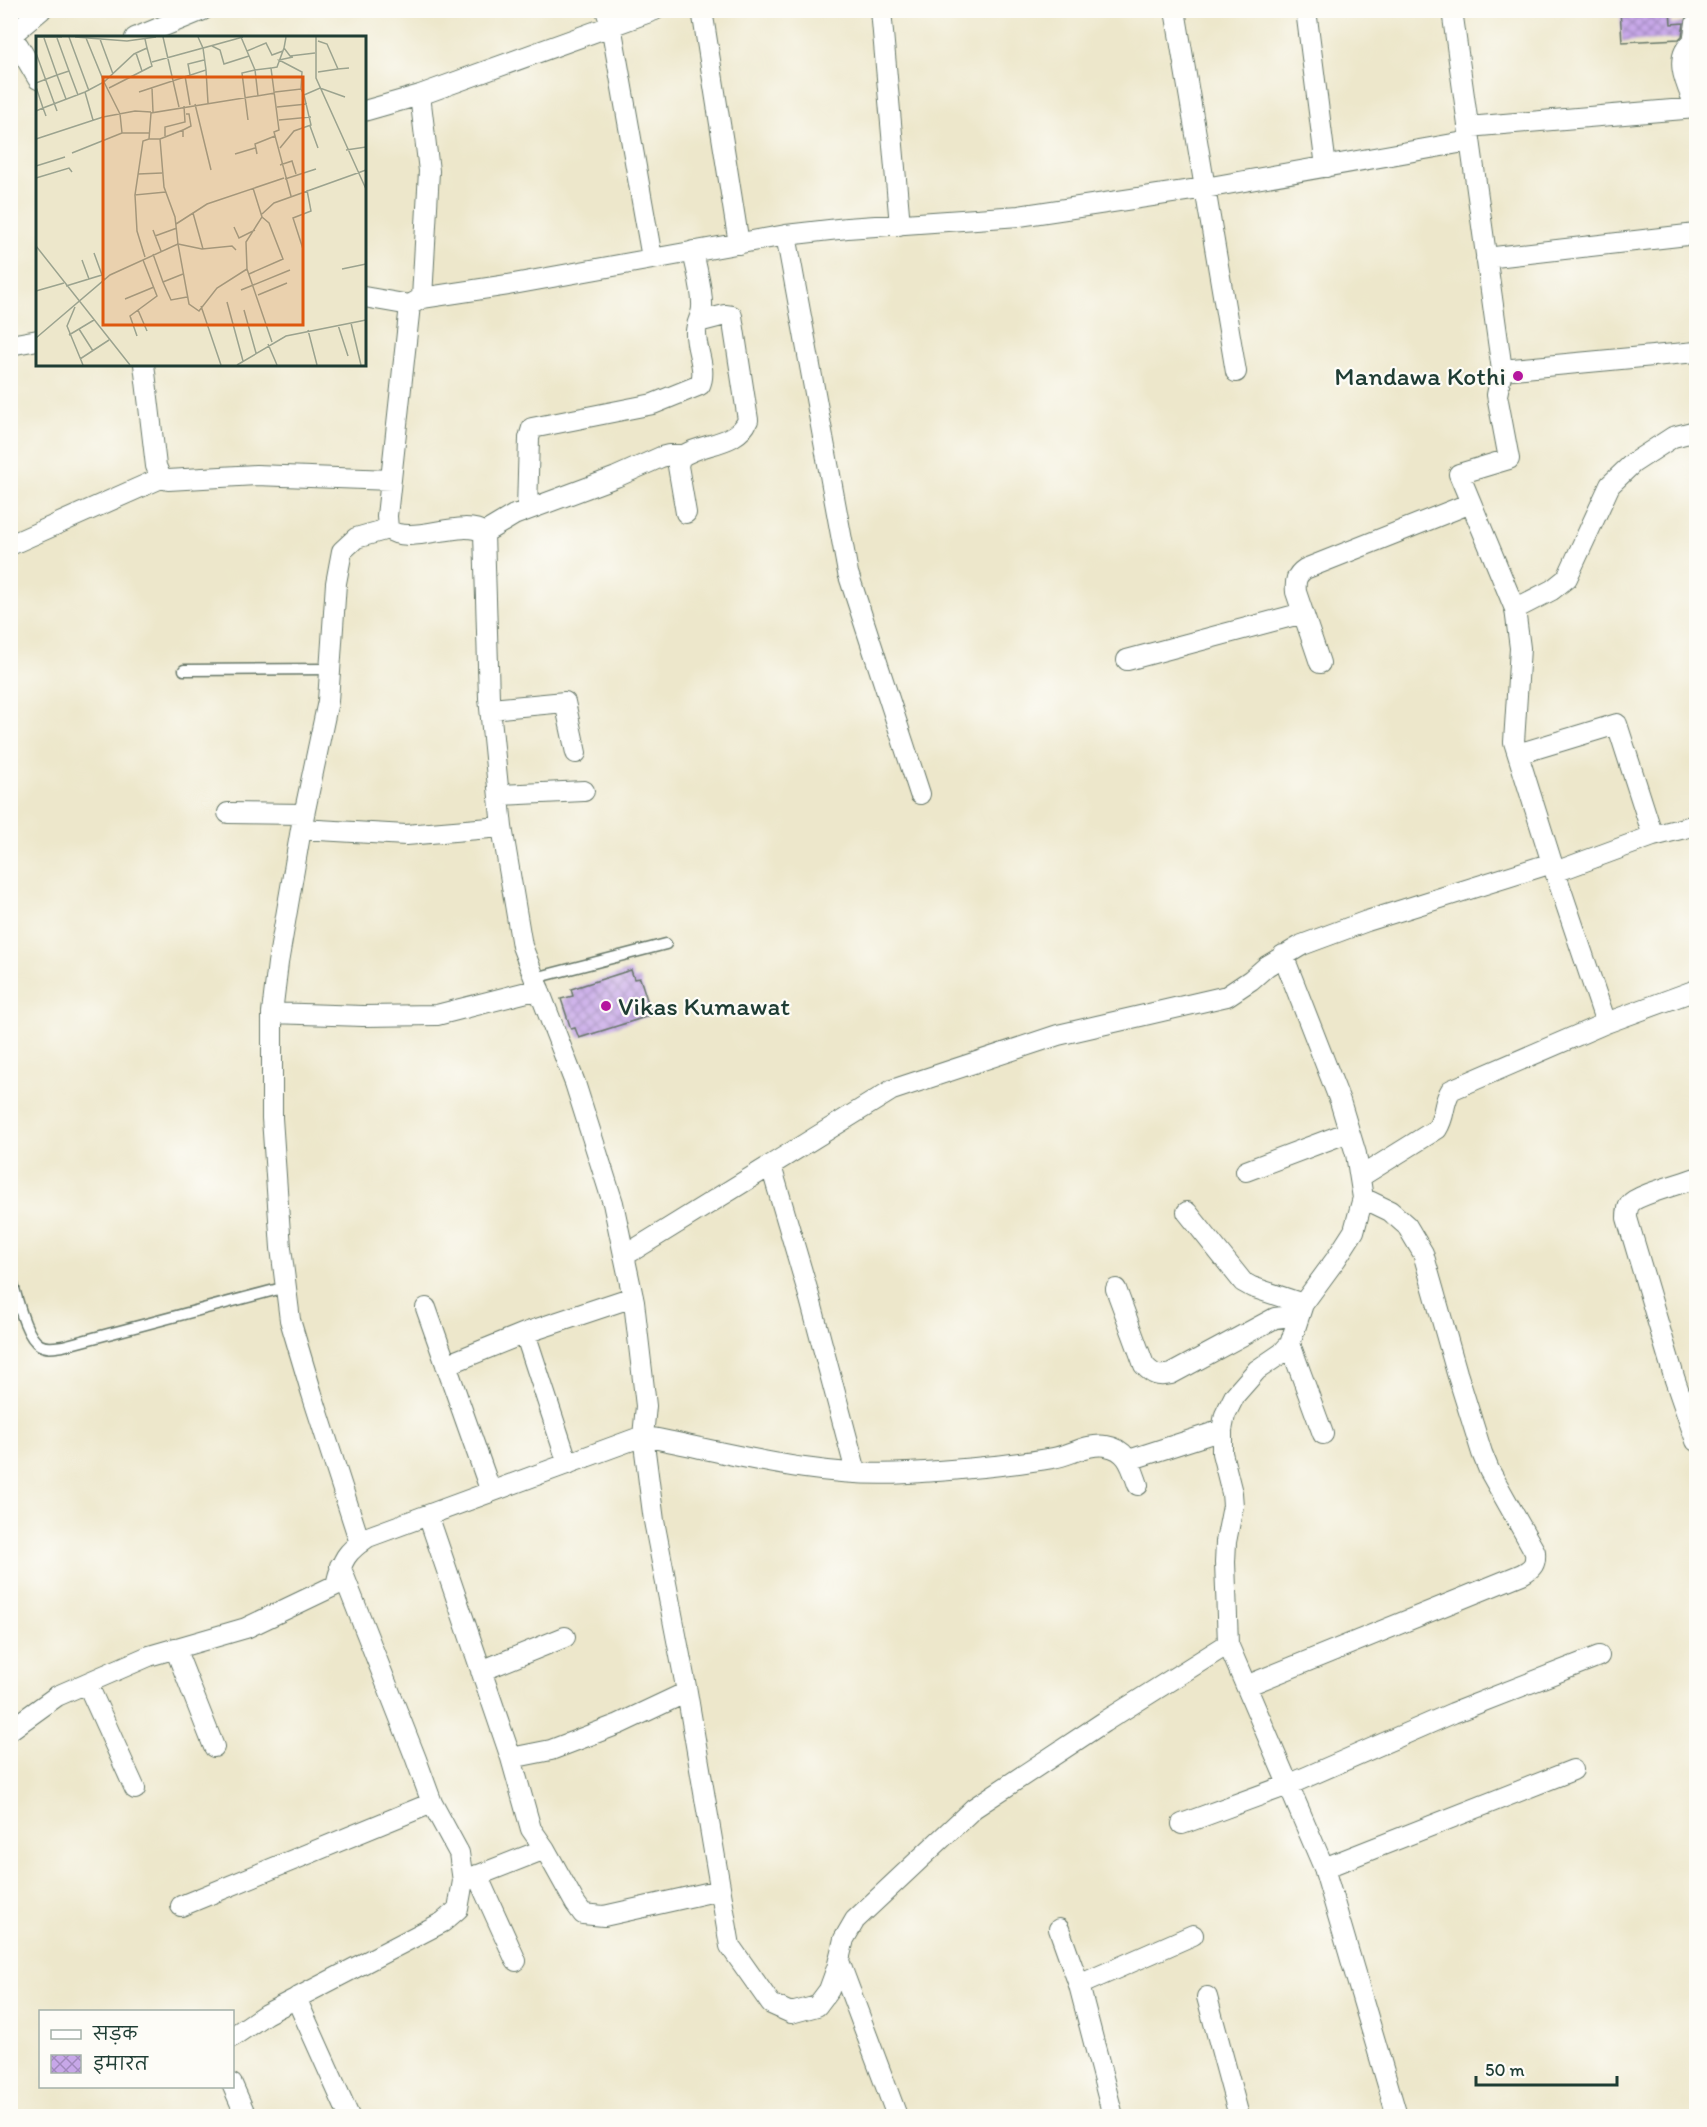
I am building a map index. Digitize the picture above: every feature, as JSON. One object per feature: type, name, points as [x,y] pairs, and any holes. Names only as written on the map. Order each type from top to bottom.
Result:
[{"type":"street","points":[[10,36],[41,10]]},
{"type":"street","points":[[140,36],[203,10]]},
{"type":"street","points":[[366,110],[420,95],[609,18],[655,10]]},
{"type":"street","points":[[702,10],[739,244]]},
{"type":"street","points":[[881,10],[900,225]]},
{"type":"street","points":[[1175,10],[1236,372]]},
{"type":"street","points":[[1306,10],[1326,167]]},
{"type":"street","points":[[1452,10],[1502,370],[1497,395],[1509,459],[1459,474],[1515,609],[1520,648],[1514,742],[1553,867],[1606,1023]]},
{"type":"street","points":[[609,18],[652,258]]},
{"type":"street","points":[[366,297],[416,302],[652,258],[786,236],[1019,216],[1326,167],[1469,134],[1696,108],[1683,74],[1682,55],[1684,48],[1693,42],[1696,23]]},
{"type":"street","points":[[10,43],[18,45],[36,76]]},
{"type":"street","points":[[420,95],[429,171],[416,302],[391,480],[388,529],[394,534],[408,535],[462,529],[479,530],[484,534],[490,709],[502,827],[522,946],[575,1083],[613,1203],[633,1297],[646,1406],[643,1436],[654,1521],[687,1692],[730,1946],[771,2004],[791,2013],[817,2006],[829,1990],[844,1939],[855,1920],[974,1808],[1228,1644]]},
{"type":"street","points":[[1486,258],[1696,234]]},
{"type":"street","points":[[786,236],[848,573],[920,794]]},
{"type":"street","points":[[527,510],[530,430],[535,427],[643,407],[700,385],[702,377],[695,335],[701,316],[702,302],[693,251]]},
{"type":"street","points":[[484,534],[514,515],[616,477],[661,457],[682,455],[725,440],[743,429],[748,420],[732,316],[725,315],[698,322]]},
{"type":"street","points":[[10,345],[36,340]]},
{"type":"street","points":[[1502,370],[1696,352]]},
{"type":"street","points":[[144,366],[156,466],[161,478]]},
{"type":"street","points":[[1515,609],[1552,590],[1568,578],[1610,485],[1633,463],[1673,437],[1696,431]]},
{"type":"street","points":[[682,455],[678,466],[686,513]]},
{"type":"street","points":[[10,545],[161,478],[168,480],[256,475],[391,480]]},
{"type":"street","points":[[1320,663],[1296,592],[1295,583],[1298,574],[1305,569],[1471,503]]},
{"type":"street","points":[[360,1543],[290,1320],[281,1248],[272,1118],[272,1013],[302,821],[328,701],[336,583],[342,551],[356,538],[388,529]]},
{"type":"street","points":[[1127,660],[1303,613]]},
{"type":"street","points":[[490,709],[565,702],[576,753]]},
{"type":"street","points":[[1518,754],[1617,724],[1653,836]]},
{"type":"street","points":[[499,795],[584,791]]},
{"type":"street","points":[[228,813],[406,835],[502,827]]},
{"type":"street","points":[[624,1256],[892,1090],[1058,1035],[1227,996],[1283,955],[1302,945],[1367,921],[1696,825]]},
{"type":"street","points":[[1283,955],[1340,1101],[1356,1154],[1363,1198],[1354,1231],[1301,1310],[1290,1344],[1282,1353],[1257,1370],[1235,1395],[1225,1415],[1222,1430],[1222,1453],[1233,1493],[1225,1562],[1228,1644],[1324,1868],[1397,2116]]},
{"type":"street","points":[[272,1013],[363,1016],[437,1015],[537,983]]},
{"type":"street","points":[[1360,1177],[1437,1130],[1444,1119],[1445,1099],[1451,1090],[1606,1023],[1696,990]]},
{"type":"street","points":[[1246,1171],[1349,1132]]},
{"type":"street","points":[[771,1166],[810,1299],[856,1472]]},
{"type":"street","points":[[1696,1178],[1639,1197],[1630,1203],[1627,1210],[1627,1218],[1674,1380],[1696,1441]]},
{"type":"street","points":[[1246,1686],[1522,1574],[1532,1569],[1536,1562],[1535,1552],[1489,1470],[1482,1453],[1456,1373],[1423,1253],[1407,1226],[1390,1211],[1363,1198]]},
{"type":"street","points":[[1187,1212],[1243,1282],[1301,1310]]},
{"type":"street","points":[[1116,1289],[1144,1365],[1151,1373],[1160,1376],[1170,1374],[1275,1318],[1301,1310]]},
{"type":"street","points":[[446,1365],[525,1333],[633,1297]]},
{"type":"street","points":[[426,1308],[491,1492]]},
{"type":"street","points":[[525,1333],[568,1464]]},
{"type":"street","points":[[1290,1344],[1323,1434]]},
{"type":"street","points":[[1129,1460],[1222,1430]]},
{"type":"street","points":[[10,1730],[57,1696],[149,1656],[246,1628],[336,1585],[340,1566],[351,1548],[369,1538],[643,1436],[769,1464],[856,1472],[906,1473],[1032,1462],[1063,1457],[1090,1447],[1106,1446],[1120,1451],[1129,1460],[1138,1485]]},
{"type":"street","points":[[428,1515],[511,1758],[531,1829],[545,1849],[575,1904],[583,1914],[604,1916],[720,1890]]},
{"type":"street","points":[[340,1566],[432,1803],[516,1961]]},
{"type":"street","points":[[481,1671],[565,1637]]},
{"type":"street","points":[[175,1648],[214,1747]]},
{"type":"street","points":[[1182,1824],[1288,1785],[1453,1713],[1599,1656]]},
{"type":"street","points":[[87,1683],[135,1789]]},
{"type":"street","points":[[511,1758],[551,1750],[619,1724],[687,1692]]},
{"type":"street","points":[[1324,1868],[1573,1770]]},
{"type":"street","points":[[181,1906],[432,1803]]},
{"type":"street","points":[[234,2036],[266,2014],[443,1922],[458,1909],[470,1878],[545,1849]]},
{"type":"street","points":[[1059,1929],[1079,1985],[1113,2116]]},
{"type":"street","points":[[1079,1985],[1193,1935]]},
{"type":"street","points":[[839,1960],[897,2116]]},
{"type":"street","points":[[1208,1997],[1239,2116]]},
{"type":"street","points":[[296,1998],[349,2116]]},
{"type":"street","points":[[234,2088],[246,2116]]},
{"type":"lane","points":[[184,670],[330,669]]},
{"type":"lane","points":[[537,983],[666,944]]},
{"type":"lane","points":[[10,1275],[32,1338],[48,1348],[286,1287]]},
{"type":"building","points":[[1620,10],[1670,10],[1671,24],[1684,23],[1682,36],[1679,39],[1622,42]]},
{"type":"building","name":"Vikas Kumawat","points":[[631,970],[634,979],[640,978],[652,1015],[579,1038],[575,1028],[571,1029],[561,999],[573,996],[571,989]]},
{"type":"place","name":"Mandawa Kothi","points":[[1518,376]]},
{"type":"place","name":"Vikas Kumawat","points":[[606,1006]]}]
